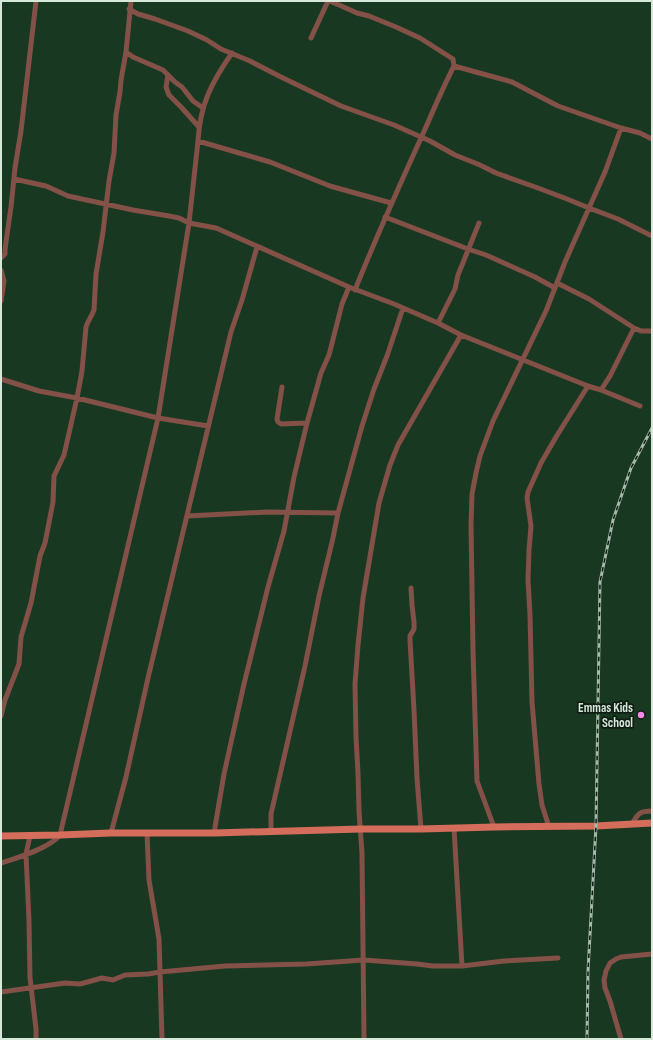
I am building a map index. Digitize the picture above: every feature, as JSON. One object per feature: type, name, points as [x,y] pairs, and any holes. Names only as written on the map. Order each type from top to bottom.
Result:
[{"type":"main road","points":[[1,836],[549,827],[652,823]]},
{"type":"street","points":[[1,258],[5,254],[36,1]]},
{"type":"street","points":[[1,716],[5,700],[19,664],[21,637],[31,603],[40,556],[45,542],[53,502],[54,476],[64,455],[82,370],[87,321],[93,314],[94,310],[96,274],[103,232],[110,170],[114,154],[116,115],[126,52],[129,9],[131,1]]},
{"type":"street","points":[[311,38],[329,1],[420,38],[453,59],[454,66],[391,203],[355,290]]},
{"type":"street","points":[[129,9],[138,14],[188,31],[221,49],[250,61],[342,106],[394,125],[496,173],[618,219],[652,236]]},
{"type":"street","points":[[126,52],[133,57],[163,70],[182,87],[193,101],[203,108]]},
{"type":"street","points":[[1,863],[53,842],[60,836],[158,418],[189,223],[199,127],[203,108],[211,86],[232,53]]},
{"type":"street","points":[[454,66],[512,82],[558,106],[640,133],[652,139]]},
{"type":"street","points":[[168,75],[166,87],[169,94],[199,127]]},
{"type":"street","points":[[494,827],[477,781],[473,651],[472,494],[480,456],[493,421],[546,311],[622,128]]},
{"type":"street","points":[[198,141],[270,162],[330,186],[391,203]]},
{"type":"street","points":[[14,179],[46,186],[68,196],[179,218],[189,223],[216,228],[355,290],[403,308],[461,334],[640,406]]},
{"type":"street","points":[[385,217],[486,255],[589,300],[634,328],[642,331],[652,331]]},
{"type":"street","points":[[438,323],[455,289],[458,275],[480,223]]},
{"type":"street","points":[[111,833],[126,777],[231,332],[257,247]]},
{"type":"street","points":[[1,270],[4,281],[1,301]]},
{"type":"street","points":[[214,833],[224,774],[242,692],[268,587],[284,531],[294,477],[307,423],[321,373],[330,355],[342,304],[349,287]]},
{"type":"street","points":[[271,831],[271,814],[338,513],[369,404],[403,308]]},
{"type":"street","points":[[601,390],[610,376],[634,328]]},
{"type":"street","points":[[364,1039],[362,853],[359,811],[355,684],[363,598],[379,503],[390,465],[398,445],[461,334]]},
{"type":"street","points":[[1,379],[39,390],[158,418],[208,426]]},
{"type":"street","points":[[549,827],[542,805],[539,784],[532,702],[528,580],[528,550],[531,526],[526,498],[556,437],[588,386]]},
{"type":"street","points":[[282,387],[277,419],[278,422],[281,424],[307,423]]},
{"type":"street","points":[[187,516],[237,513],[338,513]]},
{"type":"street","points":[[411,588],[414,629],[410,640],[421,829]]},
{"type":"street","points":[[632,824],[641,812],[652,811]]},
{"type":"street","points":[[454,828],[462,966]]},
{"type":"street","points":[[147,833],[149,880],[158,939],[162,1039]]},
{"type":"street","points":[[30,836],[26,854],[31,988],[36,1039]]},
{"type":"street","points":[[621,1039],[610,1001],[604,988],[606,971],[610,963],[616,959],[652,954]]},
{"type":"street","points":[[1,992],[65,983],[80,984],[102,978],[113,980],[125,975],[225,966],[306,964],[364,960],[433,966],[462,966],[504,961],[558,958]]},
{"type":"railway","points":[[587,1039],[588,971],[596,826],[600,582],[613,520],[631,468],[652,428]]},
{"type":"place","name":"Emmas Kids School","points":[[641,715]]}]
